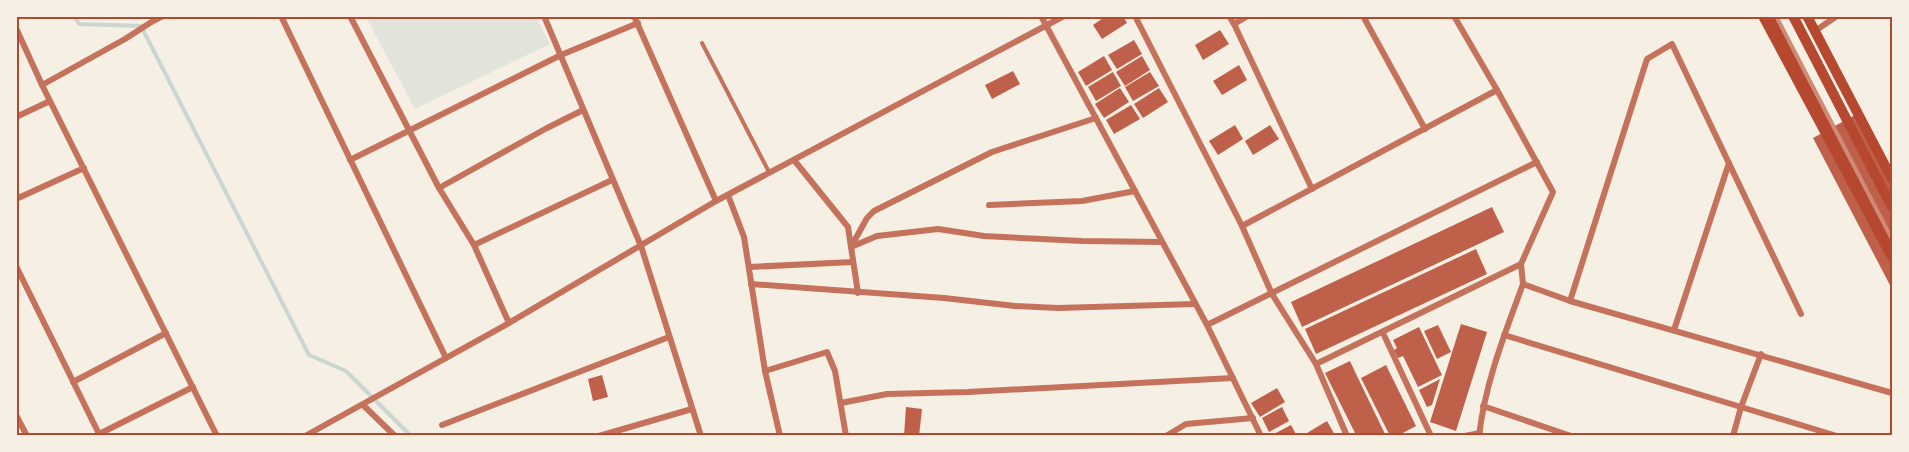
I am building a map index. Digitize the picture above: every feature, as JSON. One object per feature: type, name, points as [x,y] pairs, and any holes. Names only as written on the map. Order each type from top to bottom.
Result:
[{"type":"main road","points":[[1763,16],[1893,257]]},
{"type":"main road","points":[[1772,16],[1893,245]]},
{"type":"main road","points":[[1793,16],[1893,207]]},
{"type":"main road","points":[[1807,16],[1893,179]]},
{"type":"street","points":[[42,85],[164,16]]},
{"type":"street","points":[[281,16],[446,358]]},
{"type":"street","points":[[350,16],[439,188],[474,245],[509,323]]},
{"type":"street","points":[[544,16],[641,246],[701,435]]},
{"type":"street","points":[[1041,16],[1207,326],[1261,435]]},
{"type":"street","points":[[305,435],[509,323],[716,201],[1064,16]]},
{"type":"street","points":[[1135,16],[1242,226],[1272,294],[1316,364],[1347,435]]},
{"type":"street","points":[[1229,16],[1312,189]]},
{"type":"street","points":[[1234,24],[1248,16]]},
{"type":"street","points":[[1363,16],[1425,129]]},
{"type":"street","points":[[1454,16],[1553,192],[1521,264],[1523,284],[1504,335],[1483,406],[1480,434],[1465,435]]},
{"type":"street","points":[[1815,31],[1837,16]]},
{"type":"street","points":[[350,160],[409,129],[636,20],[716,201]]},
{"type":"street","points":[[16,28],[42,85],[217,435]]},
{"type":"street","points":[[1570,301],[1647,58],[1672,44],[1801,314]]},
{"type":"street","points":[[1242,226],[1497,90]]},
{"type":"street","points":[[16,117],[50,101]]},
{"type":"street","points":[[439,188],[584,110]]},
{"type":"street","points":[[851,248],[867,218],[874,211],[992,152],[1096,118]]},
{"type":"street","points":[[794,160],[848,227],[858,293]]},
{"type":"street","points":[[1207,326],[1537,162]]},
{"type":"street","points":[[1674,330],[1729,163]]},
{"type":"street","points":[[16,199],[84,168]]},
{"type":"street","points":[[474,245],[612,180]]},
{"type":"street","points":[[989,205],[1082,201],[1134,191]]},
{"type":"street","points":[[728,195],[744,237],[765,371],[780,435]]},
{"type":"street","points":[[851,248],[877,236],[938,229],[984,236],[1162,242]]},
{"type":"street","points":[[749,267],[853,262]]},
{"type":"street","points":[[1316,364],[1521,264]]},
{"type":"street","points":[[16,266],[97,435],[193,387]]},
{"type":"street","points":[[751,284],[1058,308],[1195,304]]},
{"type":"street","points":[[1523,284],[1570,301],[1893,393]]},
{"type":"street","points":[[73,382],[166,333]]},
{"type":"street","points":[[1383,333],[1431,435]]},
{"type":"street","points":[[1504,335],[1837,435]]},
{"type":"street","points":[[442,425],[669,337]]},
{"type":"street","points":[[765,371],[827,352],[835,371],[846,435]]},
{"type":"street","points":[[1733,435],[1761,354]]},
{"type":"street","points":[[841,403],[887,394],[1233,378]]},
{"type":"street","points":[[366,403],[395,435]]},
{"type":"street","points":[[1483,406],[1571,435]]},
{"type":"street","points":[[599,435],[692,409]]},
{"type":"street","points":[[16,415],[27,435]]},
{"type":"street","points":[[1166,435],[1186,424],[1253,418]]},
{"type":"street","points":[[1810,435],[1813,428]]},
{"type":"lane","points":[[702,43],[769,173]]},
{"type":"shaded area","points":[[366,17],[536,17],[550,44],[415,109]]},
{"type":"building","points":[[1106,16],[1123,16],[1127,23],[1102,39],[1093,25]]},
{"type":"building","points":[[1220,30],[1229,44],[1203,60],[1195,45]]},
{"type":"building","points":[[1134,40],[1142,54],[1117,69],[1108,55]]},
{"type":"building","points":[[1104,56],[1112,70],[1086,86],[1078,72]]},
{"type":"building","points":[[1142,56],[1150,70],[1125,86],[1116,72]]},
{"type":"building","points":[[1239,65],[1247,80],[1222,95],[1213,81]]},
{"type":"building","points":[[1013,71],[1020,84],[992,99],[985,85]]},
{"type":"building","points":[[1113,72],[1121,86],[1096,101],[1088,87]]},
{"type":"building","points":[[1150,72],[1159,86],[1133,101],[1125,87]]},
{"type":"building","points":[[1120,88],[1129,102],[1104,118],[1095,104]]},
{"type":"building","points":[[1159,88],[1168,102],[1143,118],[1134,104]]},
{"type":"building","points":[[1131,105],[1140,119],[1114,134],[1106,120]]},
{"type":"building","points":[[1855,115],[1892,184],[1892,289],[1813,138]]},
{"type":"building","points":[[1235,125],[1243,139],[1218,155],[1209,141]]},
{"type":"building","points":[[1270,125],[1279,139],[1253,155],[1245,141]]},
{"type":"building","points":[[1492,207],[1504,232],[1302,327],[1291,302]]},
{"type":"building","points":[[1476,249],[1487,274],[1316,354],[1305,329]]},
{"type":"building","points":[[1461,324],[1487,332],[1456,431],[1430,422]]},
{"type":"building","points":[[1438,325],[1451,352],[1437,359],[1424,331]]},
{"type":"building","points":[[1419,327],[1442,375],[1418,387],[1403,356],[1398,358],[1393,340]]},
{"type":"building","points":[[1350,361],[1386,436],[1356,436],[1325,373]]},
{"type":"building","points":[[1386,365],[1416,426],[1397,436],[1390,436],[1361,378]]},
{"type":"building","points":[[602,375],[608,397],[593,401],[588,379]]},
{"type":"building","points":[[1440,379],[1432,405],[1427,407],[1419,390]]},
{"type":"building","points":[[1277,388],[1285,402],[1260,417],[1251,403]]},
{"type":"building","points":[[906,407],[922,409],[919,436],[904,436]]},
{"type":"building","points":[[1282,407],[1289,421],[1269,432],[1262,418]]},
{"type":"building","points":[[1327,421],[1334,436],[1302,436]]},
{"type":"building","points":[[1291,425],[1297,436],[1270,436]]},
{"type":"waterway","points":[[74,16],[79,24],[141,26],[309,355],[346,371],[411,436]]},
{"type":"railway","points":[[1776,16],[1892,239]]}]
